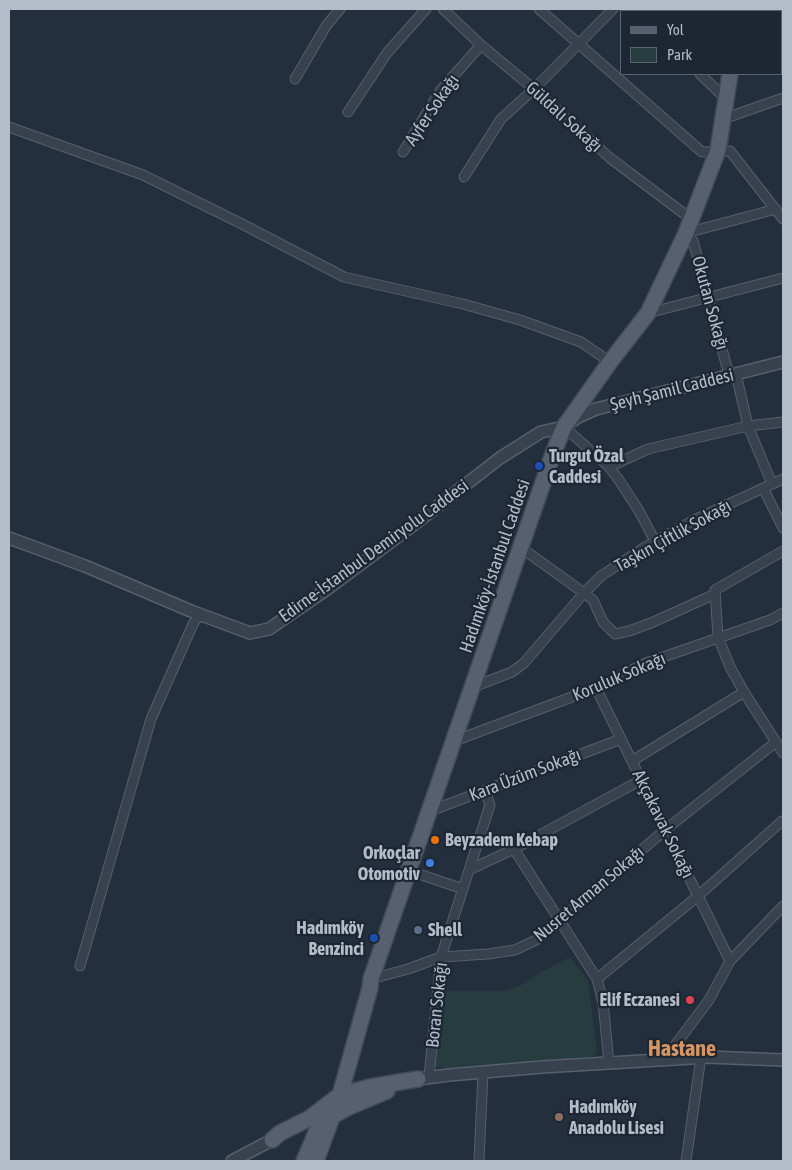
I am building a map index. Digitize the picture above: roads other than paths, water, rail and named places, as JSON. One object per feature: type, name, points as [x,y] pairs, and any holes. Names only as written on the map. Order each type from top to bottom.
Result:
[{"type":"main road","name":"Hadımköy-İstanbul Caddesi","points":[[304,1161],[327,1114],[340,1095],[372,979],[520,547],[564,427],[610,362],[648,313],[688,226],[718,150],[730,75]]},
{"type":"main road","name":"Hadımköy-İstanbul Caddesi","points":[[316,1161],[352,1020],[366,987],[372,979]]},
{"type":"main road","points":[[340,1095],[370,1087],[423,1078]]},
{"type":"main road","points":[[272,1140],[305,1130],[327,1114],[423,1078]]},
{"type":"street","points":[[295,79],[326,26],[340,9]]},
{"type":"street","points":[[348,112],[387,54],[426,9]]},
{"type":"street","name":"Güldalı Sokağı","points":[[443,9],[481,45],[534,89],[688,226]]},
{"type":"street","points":[[539,9],[702,152],[710,153],[718,150],[730,151],[734,154],[783,218]]},
{"type":"street","points":[[464,177],[501,119],[534,89],[612,9]]},
{"type":"street","name":"Ayfer Sokağı","points":[[403,152],[440,91],[481,45]]},
{"type":"street","points":[[701,75],[726,98]]},
{"type":"street","points":[[723,119],[783,98]]},
{"type":"street","points":[[9,127],[142,175],[344,277],[463,304],[520,320],[581,342],[610,362]]},
{"type":"street","points":[[688,226],[776,209]]},
{"type":"street","name":"Okutan Sokağı","points":[[688,226],[748,426],[772,484]]},
{"type":"street","points":[[648,313],[783,278]]},
{"type":"street","name":"Şeyh Şamil Caddesi","points":[[564,427],[578,417],[596,409],[783,362]]},
{"type":"street","points":[[609,468],[648,449],[748,426],[783,422]]},
{"type":"street","points":[[564,427],[609,468],[619,480],[655,541]]},
{"type":"street","name":"Edirne-İstanbul Demiryolu Caddesi","points":[[9,538],[85,566],[200,614],[250,632],[269,629],[326,590],[500,458],[541,432],[564,427]]},
{"type":"street","name":"Taşkın Çiftlik Sokağı","points":[[473,687],[512,672],[529,657],[601,576],[655,541],[694,520],[783,479]]},
{"type":"street","points":[[763,488],[783,528]]},
{"type":"street","points":[[520,547],[593,600],[603,622],[615,634],[645,625],[715,594]]},
{"type":"street","points":[[783,551],[715,590],[718,636],[730,667],[783,752]]},
{"type":"street","name":"Koruluk Sokağı","points":[[454,741],[596,688],[646,663],[718,636],[770,620],[783,613]]},
{"type":"street","points":[[80,966],[151,719],[193,624],[200,614]]},
{"type":"street","name":"Akçakavak Sokağı","points":[[596,688],[730,961]]},
{"type":"street","points":[[632,761],[744,692]]},
{"type":"street","name":"Kara Üzüm Sokağı","points":[[430,811],[621,739]]},
{"type":"street","name":"Nusret Arman Sokağı","points":[[372,979],[408,969],[440,957],[515,950],[536,940],[666,830],[776,742]]},
{"type":"street","points":[[469,870],[514,849],[641,780]]},
{"type":"street","name":"Boran Sokağı","points":[[423,1078],[440,957],[490,806],[485,790]]},
{"type":"street","points":[[597,979],[698,896],[782,820]]},
{"type":"street","points":[[514,849],[597,979],[603,1002],[609,1063]]},
{"type":"street","points":[[410,871],[463,889]]},
{"type":"street","points":[[664,1060],[710,1000],[730,961],[783,906]]},
{"type":"street","points":[[423,1078],[609,1063],[701,1058],[783,1060]]},
{"type":"street","points":[[686,1161],[701,1058]]},
{"type":"street","points":[[479,1161],[484,1072]]},
{"type":"street","points":[[232,1161],[272,1140]]},
{"type":"place","name":"Turgut Özal Caddesi","points":[[539,466]]},
{"type":"place","name":"Beyzadem Kebap","points":[[435,840]]},
{"type":"place","name":"Orkoçlar Otomotiv","points":[[430,863]]},
{"type":"place","name":"Shell","points":[[418,930]]},
{"type":"place","name":"Hadımköy Benzinci","points":[[374,938]]},
{"type":"place","name":"Elif Eczanesi","points":[[690,1000]]},
{"type":"place","name":"Hadımköy Anadolu Lisesi","points":[[559,1117]]},
{"type":"district","name":"Hastane","points":[[682,1049]]}]
